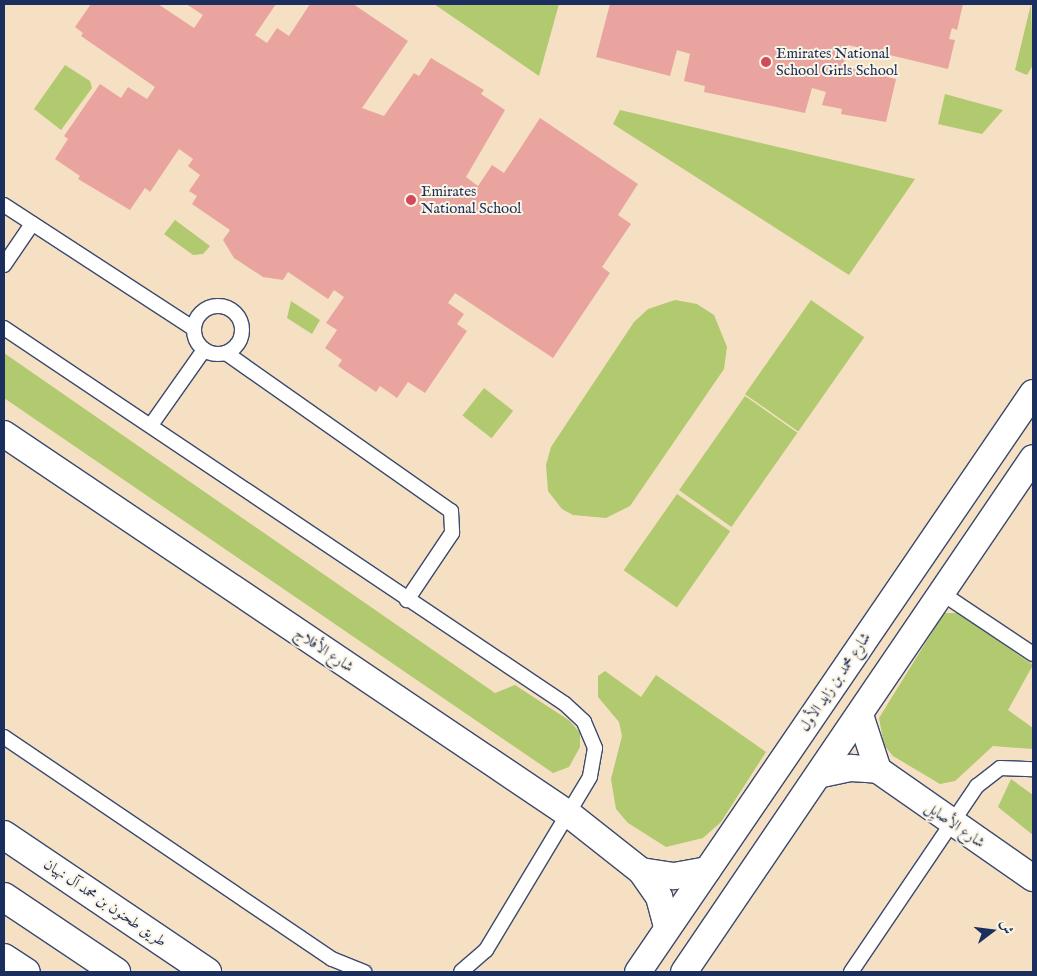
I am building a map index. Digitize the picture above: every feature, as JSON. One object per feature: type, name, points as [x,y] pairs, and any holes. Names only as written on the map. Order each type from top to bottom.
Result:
[{"type":"main road","name":"طريق طحنون بن محمد آل نهيان","points":[[4,835],[207,972]]},
{"type":"main road","points":[[4,897],[116,972]]},
{"type":"street","name":"شارع محمد بن زايد الأول","points":[[638,972],[1033,393]]},
{"type":"street","name":"شارع الأفلاج","points":[[4,434],[570,815],[641,871],[659,897],[667,927]]},
{"type":"street","points":[[684,972],[861,718],[1033,458]]},
{"type":"street","points":[[822,774],[851,768],[878,770],[861,718]]},
{"type":"street","name":"شارع الأصايِل","points":[[878,770],[949,822],[1033,878]]},
{"type":"street","name":"شارع الأفلاج","points":[[641,871],[674,876],[707,870]]},
{"type":"street","points":[[4,956],[27,972]]},
{"type":"lane","points":[[4,205],[194,329],[204,350]]},
{"type":"lane","points":[[4,265],[32,224]]},
{"type":"lane","points":[[194,329],[205,310],[228,309],[240,320],[242,335],[226,353]]},
{"type":"lane","points":[[4,328],[151,425],[407,600],[565,704],[584,722],[595,748],[595,762],[570,815],[481,958],[462,972]]},
{"type":"lane","points":[[151,425],[204,350]]},
{"type":"lane","points":[[204,350],[226,353],[451,511],[452,533],[407,600]]},
{"type":"lane","points":[[943,594],[1033,654]]},
{"type":"lane","points":[[4,737],[332,959],[365,972]]},
{"type":"lane","points":[[850,972],[949,822],[988,775],[1015,765],[1033,769]]},
{"type":"green space","points":[[434,4],[559,4],[539,76]]},
{"type":"green space","points":[[1031,4],[1033,65],[1027,75],[1015,70]]},
{"type":"green space","points":[[65,65],[90,81],[92,88],[61,130],[34,109]]},
{"type":"green space","points":[[945,94],[1003,110],[982,134],[938,124]]},
{"type":"green space","points":[[620,110],[915,179],[849,275],[613,124]]},
{"type":"green space","points":[[175,220],[210,246],[203,254],[193,255],[164,234]]},
{"type":"green space","points":[[675,300],[697,304],[714,315],[727,347],[724,369],[630,506],[606,518],[573,515],[562,509],[548,491],[546,465],[551,447],[634,322],[648,309]]},
{"type":"green space","points":[[811,300],[864,337],[798,431],[745,394]]},
{"type":"green space","points":[[291,301],[320,320],[312,334],[287,318]]},
{"type":"green space","points":[[4,353],[495,693],[515,685],[570,721],[580,733],[580,747],[569,767],[553,773],[4,398]]},
{"type":"green space","points":[[484,388],[513,411],[492,438],[462,416]]},
{"type":"green space","points":[[745,396],[797,433],[731,527],[679,490]]},
{"type":"green space","points":[[677,494],[730,531],[677,607],[624,570]]},
{"type":"green space","points":[[944,613],[958,613],[1033,665],[1008,710],[1033,728],[1033,749],[993,746],[955,781],[940,784],[893,756],[884,745],[879,718]]},
{"type":"green space","points":[[605,671],[641,697],[656,675],[766,752],[721,822],[703,838],[666,847],[628,823],[616,809],[611,779],[622,736],[619,722],[598,697],[598,676]]},
{"type":"green space","points":[[1011,779],[1033,795],[1033,835],[998,807]]},
{"type":"building","name":"Emirates National School","points":[[91,4],[158,4],[194,28],[203,15],[186,4],[276,4],[255,35],[267,43],[277,28],[289,36],[310,4],[353,4],[408,41],[362,108],[384,116],[414,73],[419,76],[431,58],[484,90],[481,94],[505,110],[466,177],[478,186],[492,165],[504,173],[540,118],[638,184],[618,215],[631,224],[602,267],[610,273],[553,358],[455,293],[448,303],[464,314],[457,324],[467,331],[425,393],[408,382],[397,398],[380,386],[376,392],[338,366],[342,360],[325,348],[337,330],[326,323],[344,297],[334,290],[328,299],[288,272],[283,280],[263,277],[234,258],[223,240],[230,230],[192,204],[197,196],[189,191],[200,175],[188,166],[193,159],[179,149],[150,192],[145,188],[130,210],[78,179],[80,176],[55,159],[68,139],[64,136],[100,84],[121,98],[128,87],[147,99],[155,87],[81,36],[83,33],[75,27]]},
{"type":"building","name":"Emirates National School Girls School","points":[[610,4],[963,4],[957,30],[952,28],[949,39],[955,40],[948,69],[848,45],[843,66],[896,79],[886,122],[841,114],[842,109],[822,105],[826,92],[812,88],[805,113],[704,92],[705,86],[684,81],[690,54],[677,50],[670,76],[596,57]]},
{"type":"place","name":"Emirates National School Girls School","points":[[766,62]]},
{"type":"place","name":"Emirates National School","points":[[411,200]]}]
